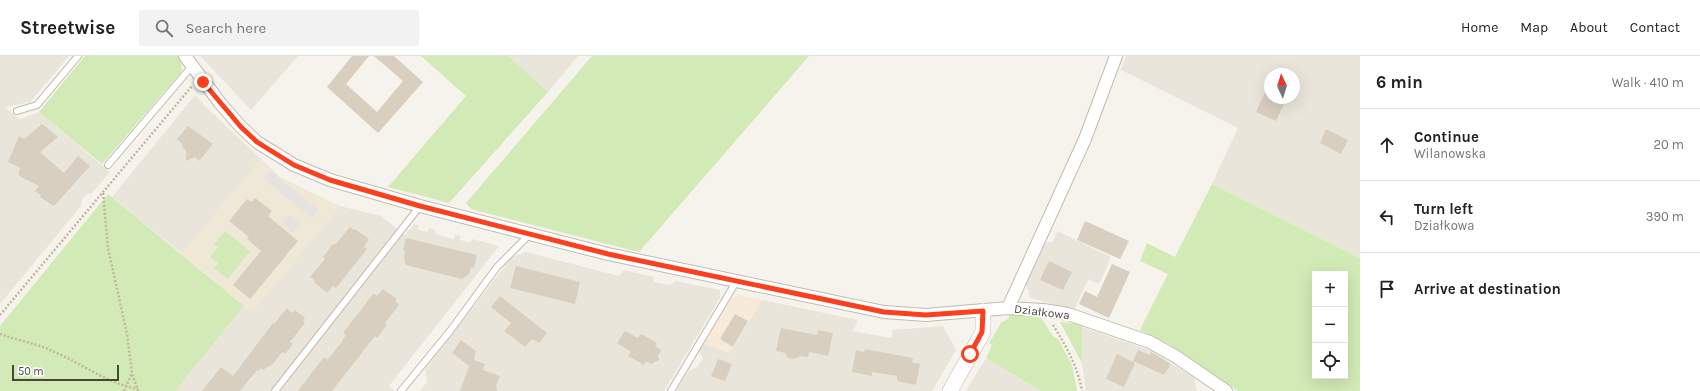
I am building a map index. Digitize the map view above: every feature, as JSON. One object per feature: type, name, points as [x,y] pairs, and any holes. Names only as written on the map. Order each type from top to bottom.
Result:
[{"type":"street","name":"Działkowa","points":[[185,56],[203,82],[250,135],[294,165],[369,192],[608,254],[884,312],[926,315],[1008,308],[1043,310],[1068,314],[1150,342],[1175,356],[1220,389]]},
{"type":"street","points":[[1008,308],[1085,139],[1116,56]]},
{"type":"street","points":[[950,391],[982,332],[983,311]]},
{"type":"lane","points":[[17,111],[37,105],[78,56]]},
{"type":"lane","points":[[108,165],[192,66]]},
{"type":"lane","points":[[275,391],[420,206]]},
{"type":"lane","points":[[401,391],[450,331],[497,267],[530,234]]},
{"type":"lane","points":[[671,391],[736,282]]},
{"type":"path","points":[[0,316],[190,88],[203,82]]},
{"type":"path","points":[[103,193],[108,248],[127,334],[132,373],[138,390]]},
{"type":"path","points":[[1043,310],[1070,353],[1076,368],[1082,391]]},
{"type":"path","points":[[0,334],[50,350],[95,374],[138,390]]},
{"type":"path","points":[[124,391],[132,373]]},
{"type":"shaded area","points":[[0,56],[69,56],[30,102],[5,107],[20,119],[39,112],[110,172],[92,193],[85,195],[81,206],[0,304]]},
{"type":"shaded area","points":[[200,56],[298,56],[251,110]]},
{"type":"shaded area","points":[[508,56],[578,56],[548,92]]},
{"type":"shaded area","points":[[1126,56],[1360,56],[1360,258],[1212,184],[1238,128],[1121,70]]},
{"type":"shaded area","points":[[195,95],[261,159],[182,254],[112,197]]},
{"type":"shaded area","points":[[261,159],[280,177],[340,206],[252,313],[182,254]]},
{"type":"shaded area","points":[[270,171],[319,210],[312,218],[264,179]]},
{"type":"shaded area","points":[[340,206],[381,216],[405,235],[414,224],[419,225],[418,230],[428,232],[429,228],[435,230],[435,234],[454,239],[455,235],[461,236],[460,240],[471,243],[472,239],[499,246],[389,386],[395,391],[175,391],[244,306],[252,312]]},
{"type":"shaded area","points":[[290,215],[301,224],[293,233],[282,223]]},
{"type":"shaded area","points":[[1057,231],[1111,257],[1099,284],[1088,279],[1074,310],[1031,298],[1026,285],[1045,243],[1053,242]]},
{"type":"shaded area","points":[[526,252],[619,276],[624,270],[654,277],[654,282],[670,285],[676,281],[720,290],[720,298],[664,391],[420,391],[427,382],[425,369],[512,257]]},
{"type":"shaded area","points":[[738,295],[762,300],[730,353],[704,344],[731,299]]},
{"type":"shaded area","points":[[762,300],[858,320],[853,331],[891,338],[893,330],[943,326],[956,350],[932,391],[676,391],[689,370],[696,368],[703,359],[699,351],[704,344],[730,353]]},
{"type":"shaded area","points":[[1082,327],[1152,351],[1194,378],[1197,391],[1086,391],[1082,363]]},
{"type":"shaded area","points":[[986,358],[1041,391],[966,391]]},
{"type":"green space","points":[[85,56],[178,56],[181,61],[182,71],[102,164],[39,112]]},
{"type":"green space","points":[[421,56],[508,56],[548,92],[449,203],[388,187],[466,96]]},
{"type":"green space","points":[[592,56],[809,56],[639,252],[471,209],[466,203]]},
{"type":"green space","points":[[1212,184],[1360,258],[1360,391],[1238,391],[1169,344],[1140,330],[1168,274],[1140,261],[1147,243],[1175,257]]},
{"type":"green space","points":[[108,194],[244,306],[175,391],[0,391],[0,326]]},
{"type":"green space","points":[[225,231],[250,251],[228,279],[214,268],[218,263],[210,257],[218,247],[214,244]]},
{"type":"green space","points":[[1038,313],[1053,336],[1058,339],[1072,365],[1077,391],[1041,391],[986,358],[992,345],[989,343],[1001,323],[1009,318],[1009,314]]},
{"type":"green space","points":[[1060,322],[1082,324],[1082,363]]},
{"type":"building","points":[[352,56],[369,56],[346,84],[377,112],[403,81],[374,56],[394,56],[423,82],[378,133],[327,87]]},
{"type":"building","points":[[1264,94],[1264,104],[1284,104],[1276,121],[1256,112]]},
{"type":"building","points":[[42,124],[58,137],[40,152],[64,173],[78,156],[90,166],[54,206],[40,197],[41,195],[35,191],[39,186],[21,177],[18,174],[20,168],[8,162],[19,136],[24,139]]},
{"type":"building","points":[[188,126],[213,144],[199,161],[195,157],[186,161],[186,151],[177,139]]},
{"type":"building","points":[[1326,129],[1348,140],[1341,154],[1320,143]]},
{"type":"building","points":[[255,198],[272,211],[268,216],[298,241],[250,299],[233,285],[261,251],[247,239],[249,237],[229,221],[247,199],[252,202]]},
{"type":"building","points":[[1085,221],[1129,241],[1120,259],[1077,240]]},
{"type":"building","points":[[350,227],[369,239],[364,247],[367,249],[336,288],[333,286],[327,293],[314,282],[315,280],[310,277],[325,259],[323,257],[333,244],[335,245]]},
{"type":"building","points":[[406,238],[477,255],[474,268],[471,267],[469,274],[462,279],[406,265],[404,259],[405,251],[403,250]]},
{"type":"building","points":[[1049,261],[1072,272],[1063,290],[1040,280]]},
{"type":"building","points":[[1112,264],[1130,272],[1109,318],[1079,304],[1085,291],[1097,297]]},
{"type":"building","points":[[516,266],[580,282],[575,304],[510,288]]},
{"type":"building","points":[[383,289],[397,299],[395,301],[399,305],[385,323],[387,325],[377,338],[375,336],[332,391],[298,391],[324,357],[327,360],[341,343],[346,335],[343,333],[374,293],[377,296]]},
{"type":"building","points":[[500,296],[547,333],[539,343],[532,339],[525,347],[504,331],[511,323],[491,307]]},
{"type":"building","points":[[287,308],[292,313],[295,310],[305,318],[303,321],[305,323],[290,342],[293,344],[285,354],[282,352],[274,363],[263,370],[261,368],[258,371],[257,370],[240,391],[202,391],[221,367],[233,376],[273,323],[274,324]]},
{"type":"building","points":[[735,314],[748,321],[733,347],[720,339]]},
{"type":"building","points":[[781,328],[817,335],[818,330],[833,333],[828,356],[809,352],[808,357],[800,356],[794,359],[788,358],[785,353],[776,351]]},
{"type":"building","points":[[625,331],[638,338],[641,334],[657,343],[655,346],[661,350],[658,356],[659,360],[651,364],[646,361],[644,365],[628,356],[631,352],[617,343]]},
{"type":"building","points":[[461,340],[476,351],[474,360],[485,364],[483,370],[500,376],[496,386],[497,391],[460,391],[469,366],[452,353]]},
{"type":"building","points":[[865,349],[913,358],[912,362],[920,364],[916,385],[897,381],[897,376],[872,372],[872,376],[852,372],[856,350],[864,352]]},
{"type":"building","points":[[1138,350],[1150,355],[1151,352],[1171,364],[1164,375],[1133,361]]},
{"type":"building","points":[[1117,354],[1135,363],[1124,387],[1106,379]]},
{"type":"building","points":[[718,359],[732,364],[725,381],[711,376]]},
{"type":"route","points":[[203,82],[241,127],[257,142],[294,165],[330,180],[420,206],[608,254],[884,312],[926,315],[983,311],[984,323],[982,332],[970,354]]}]
